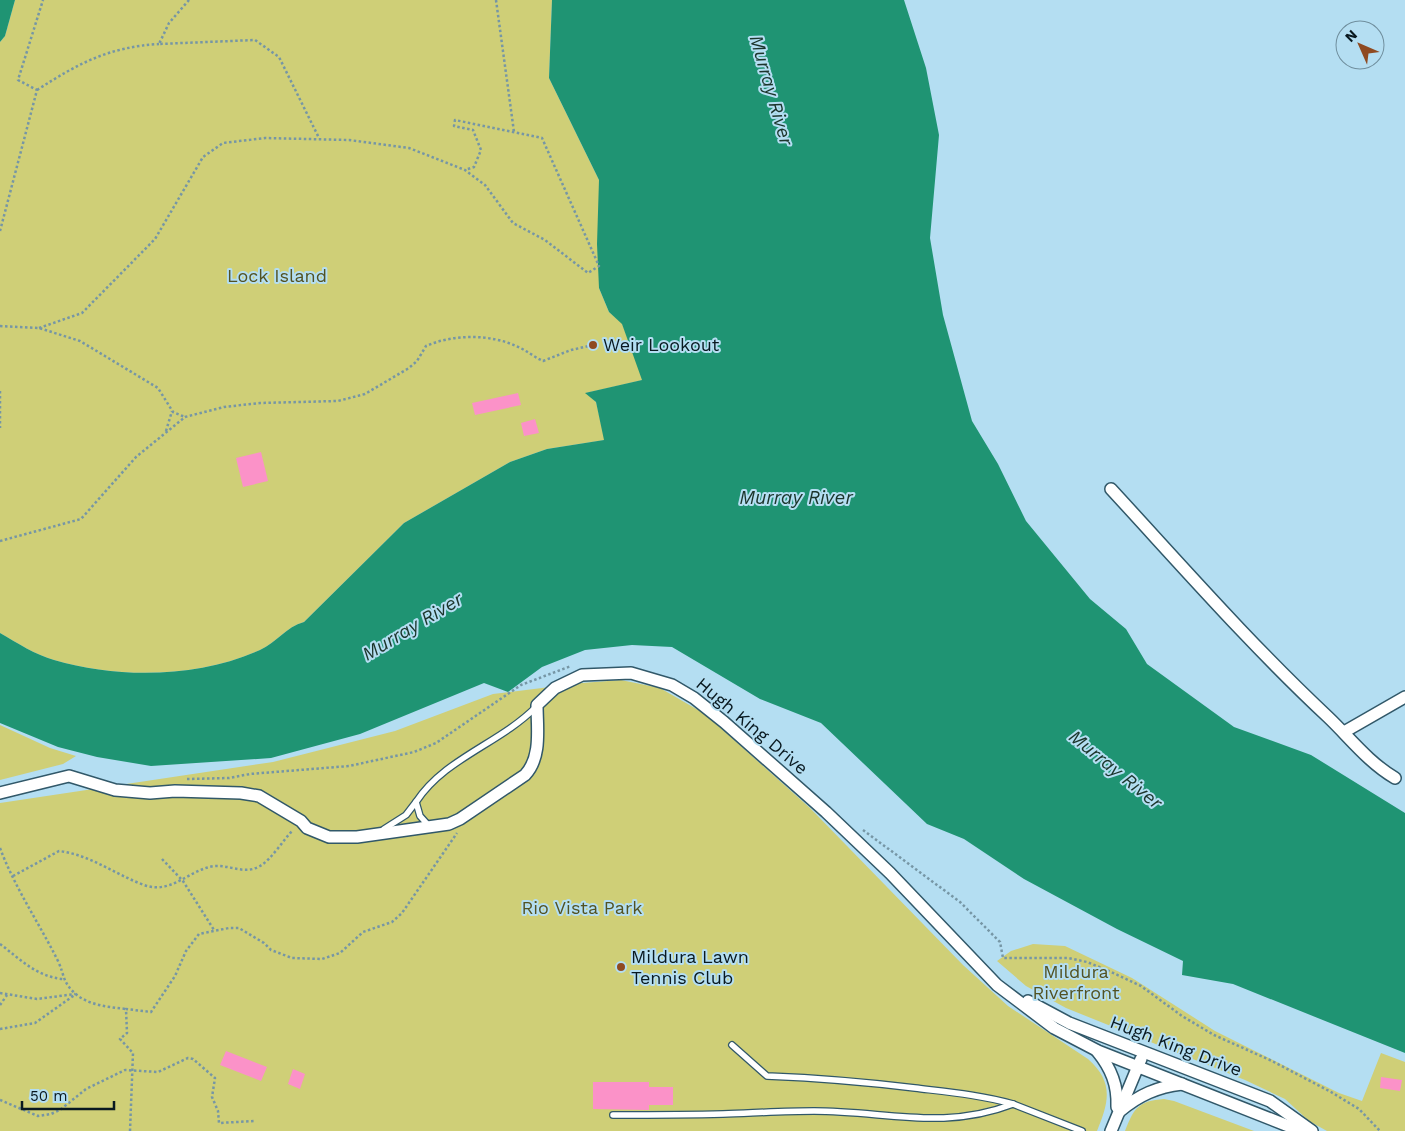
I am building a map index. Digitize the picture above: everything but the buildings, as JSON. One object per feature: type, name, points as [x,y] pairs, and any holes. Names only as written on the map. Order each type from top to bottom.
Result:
[{"type":"street","points":[[1111,489],[1276,668],[1344,732],[1375,766],[1395,778]]},
{"type":"street","name":"Hugh King Drive","points":[[537,705],[555,688],[566,681],[582,675],[631,673],[672,685],[694,698],[724,722],[864,847],[997,985],[1054,1028],[1095,1050],[1301,1131]]},
{"type":"street","points":[[1344,732],[1405,697]]},
{"type":"street","points":[[0,793],[69,776],[115,790],[150,793],[241,793],[260,796],[302,821],[307,828],[329,837],[356,837],[431,827],[460,820],[525,775],[536,758],[537,705]]},
{"type":"street","name":"Hugh King Drive","points":[[997,985],[1069,1023],[1270,1101],[1312,1131]]},
{"type":"street","points":[[1095,1050],[1113,1077],[1118,1094],[1117,1114]]},
{"type":"street","points":[[1111,1131],[1144,1053]]},
{"type":"street","points":[[1117,1114],[1134,1100],[1151,1090],[1184,1084]]},
{"type":"lane","points":[[378,833],[406,815],[434,779],[444,770],[520,720],[537,705]]},
{"type":"lane","points":[[416,802],[420,816],[431,827]]},
{"type":"lane","points":[[732,1046],[767,1076],[808,1077],[881,1084],[975,1096],[1013,1104],[1082,1131]]},
{"type":"lane","points":[[612,1115],[814,1111],[852,1112],[938,1122],[957,1121],[992,1114],[1013,1104]]},
{"type":"path","points":[[38,90],[18,80],[42,0]]},
{"type":"path","points":[[159,44],[169,23],[189,0]]},
{"type":"path","points":[[496,0],[514,132]]},
{"type":"path","points":[[0,231],[38,90],[69,70],[110,51],[159,44],[255,40],[279,57],[319,138]]},
{"type":"path","points":[[39,328],[82,313],[155,239],[203,157],[223,143],[265,138],[319,138],[409,148],[465,170],[485,185],[513,223],[545,240],[588,273],[599,266],[542,138],[455,120],[454,126],[473,130],[482,150],[474,167],[465,170]]},
{"type":"path","points":[[0,326],[39,328],[80,341],[158,388],[172,410],[185,417]]},
{"type":"path","points":[[0,541],[81,519],[136,457],[185,417],[224,407],[260,403],[338,401],[365,394],[410,368],[426,346],[460,338],[488,338],[517,346],[543,361],[593,345]]},
{"type":"path","points":[[0,391],[0,428]]},
{"type":"path","points":[[166,432],[172,410]]},
{"type":"path","points":[[0,848],[58,962],[62,979],[76,994],[100,1006],[151,1012],[175,976],[186,951],[199,934],[214,930],[239,928],[264,943],[271,950],[292,958],[322,959],[340,953],[363,932],[392,922],[402,914],[456,836],[460,820]]},
{"type":"path","points":[[13,876],[59,851],[92,860],[143,885],[156,888],[182,881],[215,866],[242,870],[260,866],[302,821]]},
{"type":"path","points":[[162,859],[182,881],[214,930]]},
{"type":"path","points":[[1000,942],[1003,958],[1068,958],[1088,962],[1141,986],[1214,1035],[1272,1061],[1359,1109],[1378,1130]]},
{"type":"path","points":[[0,944],[38,973],[49,978],[62,979]]},
{"type":"path","points":[[0,993],[36,999],[76,994]]},
{"type":"path","points":[[0,1029],[35,1023],[76,994]]},
{"type":"path","points":[[0,1005],[7,995]]},
{"type":"path","points":[[126,1009],[127,1033],[120,1039],[133,1053],[130,1131]]},
{"type":"path","points":[[0,1100],[38,1116],[51,1114],[60,1110],[98,1082],[125,1070],[158,1072],[188,1058],[193,1059],[215,1078],[212,1097],[218,1111],[219,1124],[254,1121]]},
{"type":"green space","name":"Lock Island","points":[[15,0],[552,0],[549,78],[599,180],[599,288],[609,312],[622,323],[643,380],[586,393],[596,402],[605,440],[547,449],[510,462],[404,523],[304,622],[292,627],[266,647],[236,659],[211,666],[185,670],[131,673],[79,666],[47,658],[0,633],[0,42],[5,36]]},
{"type":"green space","name":"Rio Vista Park","points":[[621,680],[660,688],[705,714],[810,808],[963,965],[1008,1006],[1088,1059],[1102,1076],[1107,1093],[1104,1111],[1097,1131],[0,1131],[0,803],[273,762],[395,731],[493,694]]},
{"type":"green space","points":[[0,725],[50,748],[76,756],[63,764],[0,780]]},
{"type":"green space","name":"Mildura Riverfront","points":[[1033,944],[1065,946],[1132,978],[1215,1031],[1339,1093],[1362,1101],[1381,1053],[1405,1062],[1405,1131],[1327,1131],[1309,1121],[1285,1099],[1245,1080],[1066,1008],[1026,986],[997,961],[1011,951]]},
{"type":"green space","points":[[1164,1099],[1254,1131],[1125,1131],[1134,1111],[1138,1107],[1148,1102]]},
{"type":"water","points":[[0,0],[15,0],[5,36],[0,42]]},
{"type":"water","name":"Murray River","points":[[552,0],[904,0],[926,68],[939,135],[930,238],[943,315],[972,421],[998,464],[1026,521],[1090,599],[1126,629],[1147,664],[1234,727],[1311,755],[1405,813],[1405,1053],[1233,984],[1182,975],[1183,961],[1117,929],[1024,879],[964,839],[927,824],[821,723],[760,699],[672,647],[632,645],[585,650],[542,667],[508,692],[484,683],[360,734],[271,758],[151,766],[97,757],[58,747],[0,723],[0,633],[47,658],[79,666],[131,673],[185,670],[211,666],[236,659],[266,647],[292,627],[304,622],[404,523],[510,462],[547,449],[604,440],[596,402],[585,393],[642,380],[622,324],[609,312],[599,288],[597,244],[599,180],[549,78]]},
{"type":"place","name":"Weir Lookout","points":[[593,345]]},
{"type":"place","name":"Mildura Lawn Tennis Club","points":[[621,967]]}]
